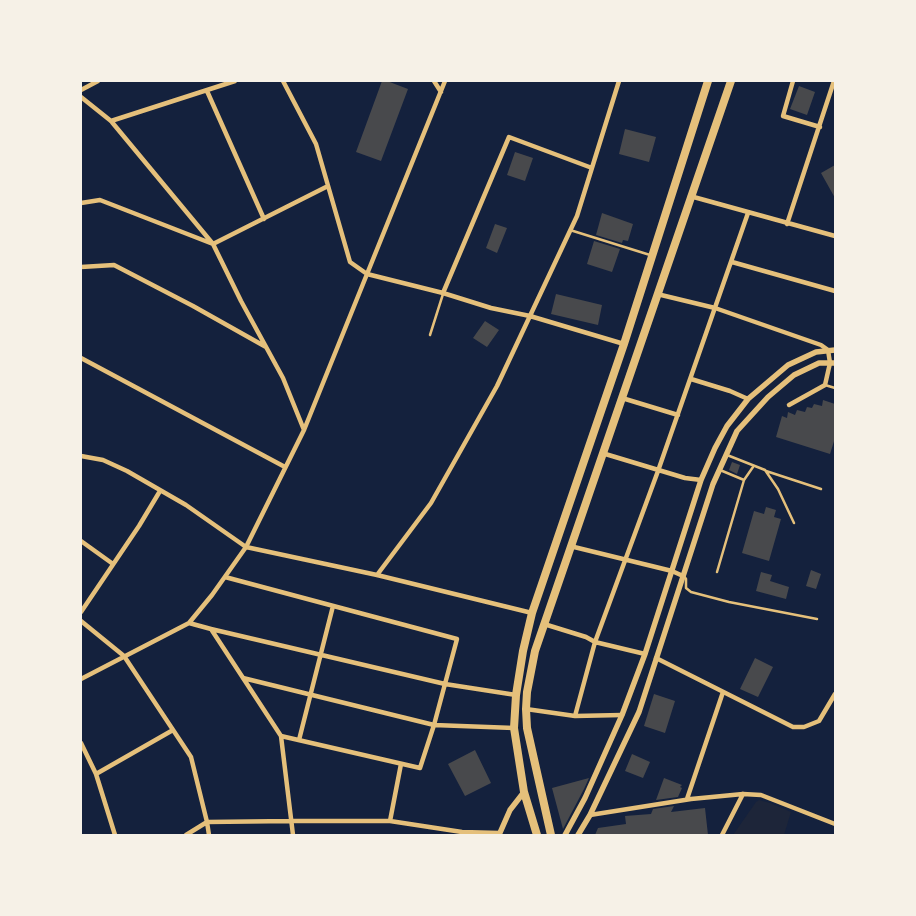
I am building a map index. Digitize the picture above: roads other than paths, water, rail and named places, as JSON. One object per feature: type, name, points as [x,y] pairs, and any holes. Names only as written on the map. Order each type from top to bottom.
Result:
[{"type":"main road","points":[[537,835],[524,792],[514,728],[516,695],[523,651],[532,613],[624,344],[708,81]]},
{"type":"main road","points":[[552,835],[529,737],[526,709],[527,692],[535,651],[731,81]]},
{"type":"street","points":[[81,90],[98,81]]},
{"type":"street","points":[[112,121],[235,81]]},
{"type":"street","points":[[283,81],[316,144],[350,262],[367,274],[443,293],[490,308],[530,316],[624,344]]},
{"type":"street","points":[[434,81],[441,92]]},
{"type":"street","points":[[81,679],[189,623],[246,547],[304,430],[445,81]]},
{"type":"street","points":[[377,575],[431,503],[497,386],[577,216],[619,81]]},
{"type":"street","points":[[793,81],[783,116],[820,127]]},
{"type":"street","points":[[787,224],[834,81]]},
{"type":"street","points":[[207,90],[264,219]]},
{"type":"street","points":[[81,97],[112,121],[213,244],[283,378],[304,430]]},
{"type":"street","points":[[443,293],[509,137],[592,168]]},
{"type":"street","points":[[81,203],[100,200],[213,244],[328,186]]},
{"type":"street","points":[[690,196],[835,236]]},
{"type":"street","points":[[575,716],[595,642],[678,415],[748,213]]},
{"type":"street","points":[[732,262],[835,290]]},
{"type":"street","points":[[81,267],[114,265],[194,306],[267,348]]},
{"type":"street","points":[[657,294],[715,308],[831,350]]},
{"type":"street","points":[[789,405],[825,385],[833,363],[831,350]]},
{"type":"street","points":[[565,835],[585,798],[622,715],[645,654],[701,480],[732,418],[748,399],[788,365],[816,352],[831,350]]},
{"type":"street","points":[[81,358],[285,467]]},
{"type":"street","points":[[578,835],[590,815],[639,712],[713,484],[725,454],[737,432],[768,397],[794,375],[819,363],[833,363]]},
{"type":"street","points":[[690,379],[730,391],[748,399]]},
{"type":"street","points":[[622,398],[678,415]]},
{"type":"street","points":[[602,453],[658,471],[701,480]]},
{"type":"street","points":[[81,456],[103,460],[127,471],[186,505],[246,547],[377,575],[532,613]]},
{"type":"street","points":[[708,463],[719,469]]},
{"type":"street","points":[[81,612],[139,526],[160,490]]},
{"type":"street","points":[[81,541],[113,564]]},
{"type":"street","points":[[570,546],[672,571],[683,576]]},
{"type":"street","points":[[225,577],[457,639],[446,684],[420,768],[281,736]]},
{"type":"street","points":[[300,740],[333,606]]},
{"type":"street","points":[[81,621],[124,656],[191,757],[209,835]]},
{"type":"street","points":[[189,623],[446,684],[516,695]]},
{"type":"street","points":[[544,624],[586,637],[595,642],[645,654]]},
{"type":"street","points":[[211,629],[281,736],[293,835]]},
{"type":"street","points":[[656,658],[787,725],[810,726],[819,721],[835,694]]},
{"type":"street","points":[[243,678],[434,725],[514,728]]},
{"type":"street","points":[[686,799],[723,692]]},
{"type":"street","points":[[526,709],[575,716],[622,715]]},
{"type":"street","points":[[96,774],[173,730]]},
{"type":"street","points":[[81,743],[96,774],[115,835]]},
{"type":"street","points":[[390,821],[401,764]]},
{"type":"street","points":[[186,835],[207,822],[291,821],[390,821],[462,832],[499,834],[510,810],[524,792]]},
{"type":"street","points":[[590,815],[686,799],[743,794],[761,795],[835,824]]},
{"type":"street","points":[[722,835],[743,794]]},
{"type":"lane","points":[[570,230],[652,255]]},
{"type":"lane","points":[[430,336],[443,293]]},
{"type":"lane","points":[[825,385],[835,388]]},
{"type":"lane","points":[[725,454],[821,489]]},
{"type":"lane","points":[[717,572],[744,480],[754,466]]},
{"type":"lane","points":[[719,469],[744,480]]},
{"type":"lane","points":[[765,470],[778,490],[794,523]]},
{"type":"lane","points":[[683,576],[686,579],[686,588],[691,592],[729,602],[817,619]]}]
